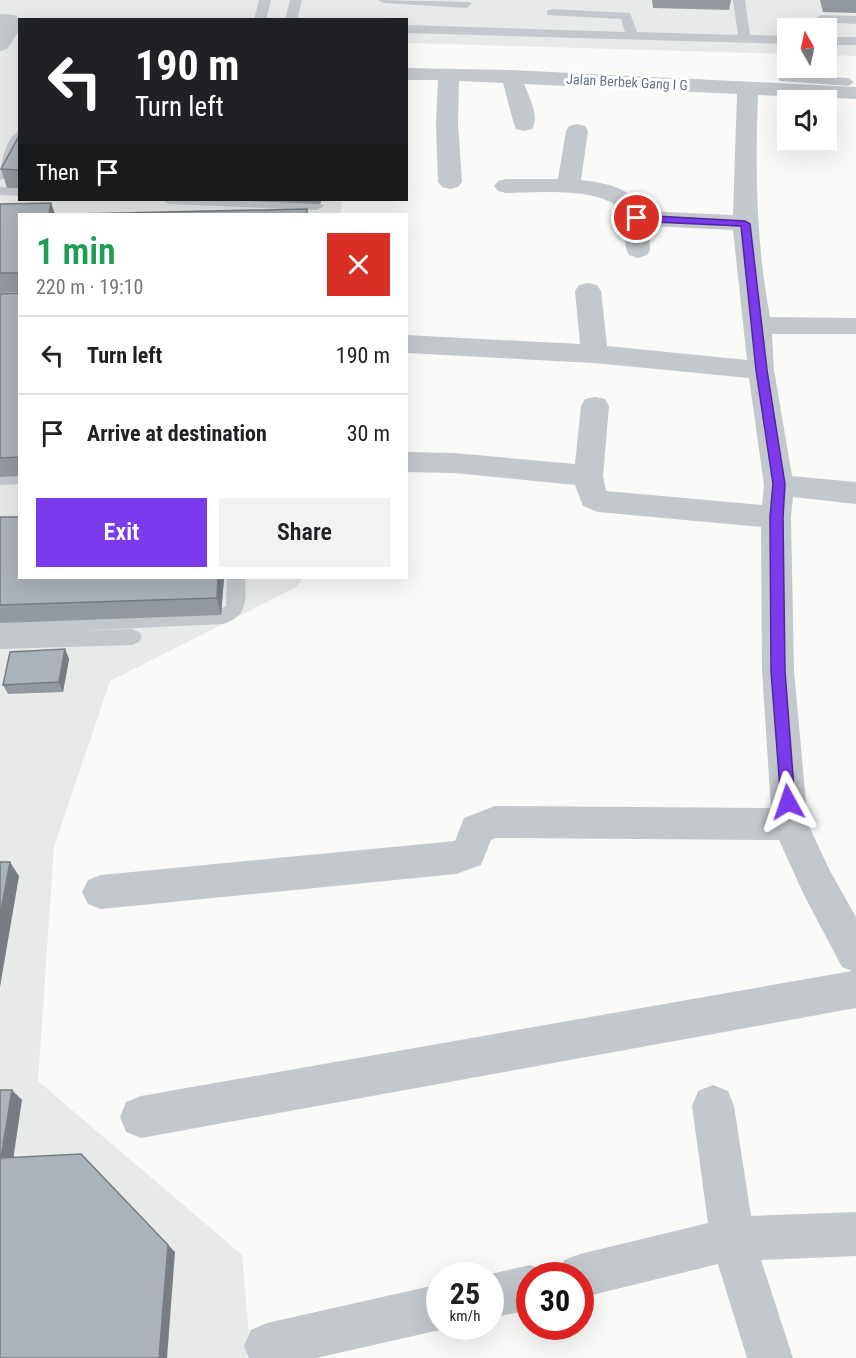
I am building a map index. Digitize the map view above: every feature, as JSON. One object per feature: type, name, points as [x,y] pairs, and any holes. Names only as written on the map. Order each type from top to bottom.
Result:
[{"type":"street","points":[[0,45],[11,21]]},
{"type":"street","name":"Jalan Berbek Gang I G","points":[[408,74],[511,76],[748,88],[853,87]]},
{"type":"street","points":[[449,74],[447,124],[450,182]]},
{"type":"street","points":[[511,76],[524,115],[524,124]]},
{"type":"street","points":[[748,88],[743,167],[745,224],[758,325],[761,370],[779,484],[776,517],[778,671],[790,824],[817,883],[856,954]]},
{"type":"street","points":[[569,185],[578,131]]},
{"type":"street","points":[[506,186],[569,185],[614,194],[628,203],[637,218],[638,250]]},
{"type":"street","points":[[637,218],[745,224]]},
{"type":"street","points":[[588,291],[594,354]]},
{"type":"street","points":[[758,325],[856,326]]},
{"type":"street","points":[[408,344],[594,354],[761,370]]},
{"type":"street","points":[[595,406],[588,476],[593,498],[598,501],[776,517]]},
{"type":"street","points":[[408,462],[454,463],[588,476]]},
{"type":"street","points":[[779,484],[856,493]]},
{"type":"street","points":[[101,892],[456,857],[468,853],[477,829],[495,822],[790,824]]},
{"type":"street","points":[[141,1117],[856,989]]},
{"type":"street","points":[[713,1106],[732,1239],[770,1358]]},
{"type":"street","points":[[594,1273],[732,1239],[856,1235]]},
{"type":"street","points":[[267,1346],[426,1310]]},
{"type":"lane","points":[[260,18],[265,0]]},
{"type":"lane","points":[[292,18],[296,0]]},
{"type":"lane","points":[[384,0],[466,14],[632,36],[777,40]]},
{"type":"lane","points":[[739,0],[745,39]]},
{"type":"lane","points":[[408,28],[466,14]]},
{"type":"lane","points":[[551,14],[626,16],[632,36]]},
{"type":"lane","points":[[837,19],[856,20]]},
{"type":"lane","points":[[837,41],[856,42]]},
{"type":"lane","points":[[784,78],[853,87]]},
{"type":"lane","points":[[0,176],[16,135]]},
{"type":"lane","points":[[0,191],[18,192]]},
{"type":"lane","points":[[194,201],[317,206]]},
{"type":"lane","points":[[0,479],[18,478]]},
{"type":"lane","points":[[0,627],[223,617],[235,609],[236,579]]},
{"type":"lane","points":[[0,641],[132,637]]},
{"type":"shaded area","points":[[0,0],[856,0],[856,56],[837,55],[837,18],[777,18],[777,54],[408,43],[408,18],[18,18],[18,201],[342,201],[341,213],[18,213],[18,579],[301,579],[297,587],[110,681],[54,847],[38,1081],[242,1255],[251,1358],[0,1358]]},
{"type":"building","points":[[18,138],[18,170],[1,169]]},
{"type":"building","points":[[51,203],[49,213],[18,213],[18,273],[0,273],[0,204]]},
{"type":"building","points":[[307,209],[307,213],[121,213]]},
{"type":"building","points":[[18,293],[18,457],[0,458],[0,294]]},
{"type":"building","points":[[0,517],[18,517],[18,579],[218,579],[217,598],[0,605]]},
{"type":"building","points":[[65,649],[59,682],[3,685],[10,652]]},
{"type":"building","points":[[0,862],[10,862],[0,916]]},
{"type":"building","points":[[0,1090],[12,1090],[1,1158],[81,1154],[168,1245],[159,1358],[0,1358]]},
{"type":"route","points":[[637,218],[745,224],[758,325],[761,370],[779,484],[776,517],[778,671],[788,802]]}]
